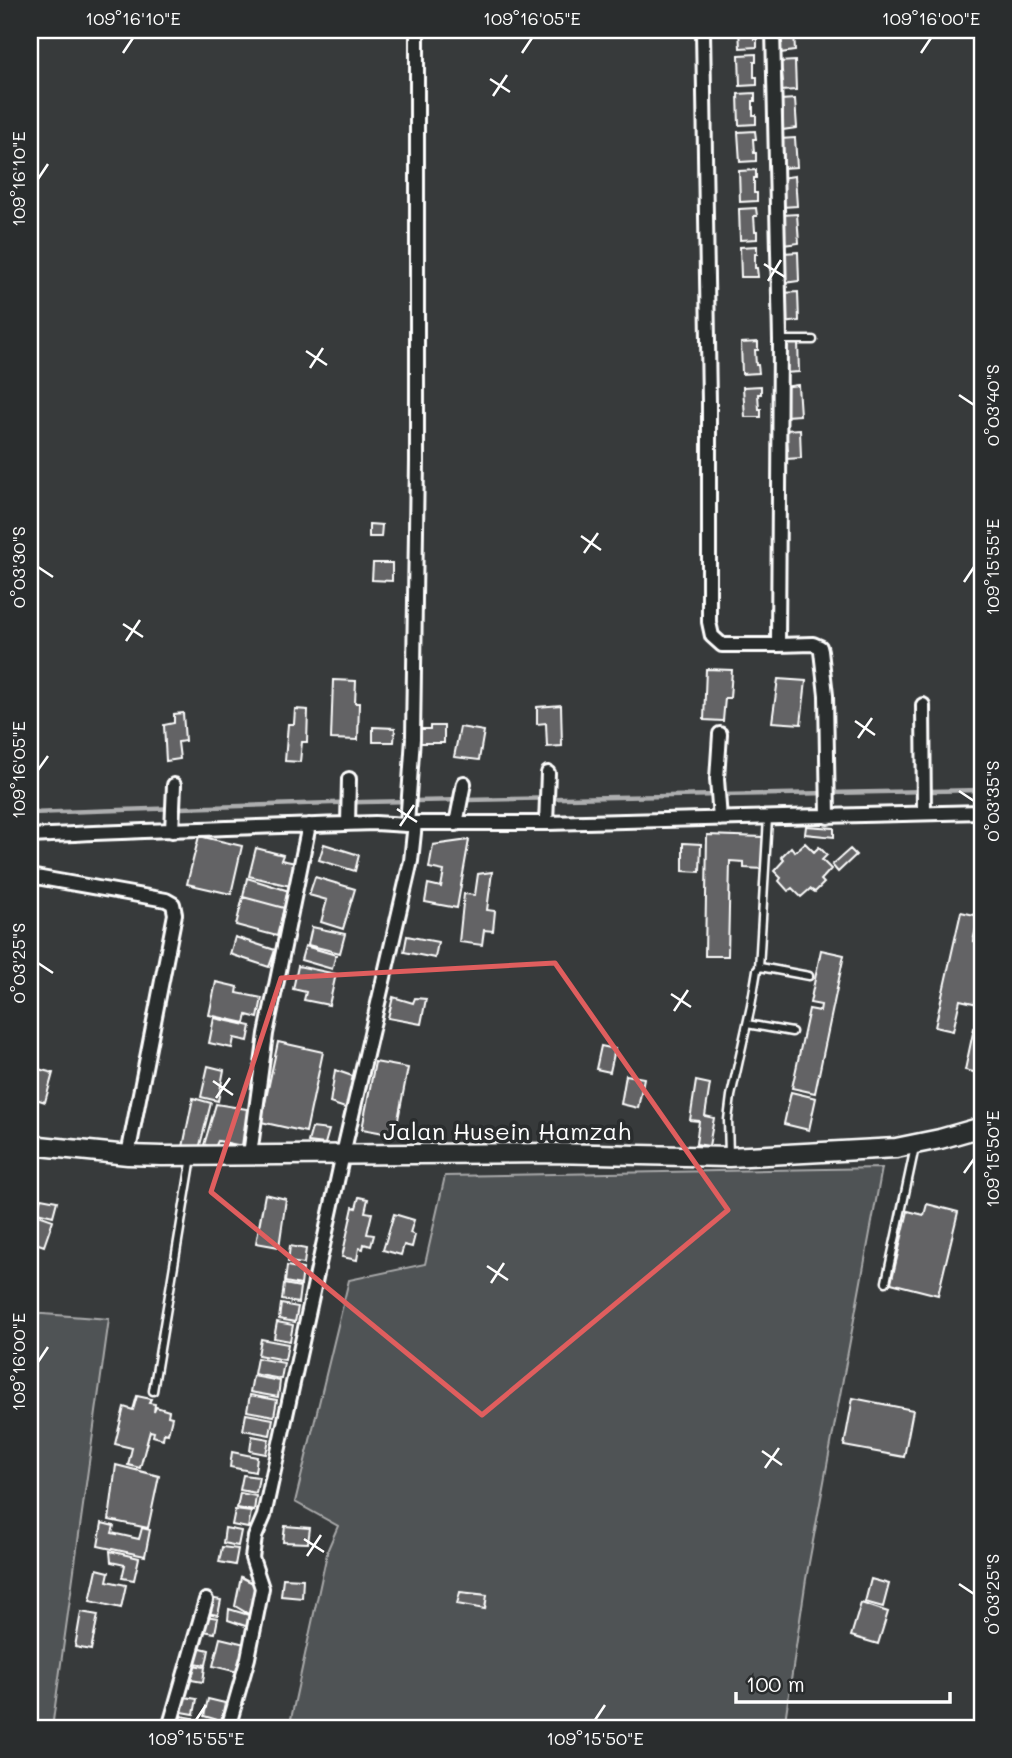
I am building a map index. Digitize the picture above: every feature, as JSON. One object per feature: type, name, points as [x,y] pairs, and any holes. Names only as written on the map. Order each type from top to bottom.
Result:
[{"type":"street","points":[[228,1728],[248,1658],[262,1588],[251,1558],[255,1537],[264,1516],[343,1154],[411,861],[417,461],[417,30]]},
{"type":"street","points":[[703,30],[710,632],[722,645],[813,644],[820,647],[826,695],[828,811]]},
{"type":"street","points":[[774,30],[780,340],[778,645]]},
{"type":"street","points":[[923,705],[925,810]]},
{"type":"street","points":[[720,734],[717,779],[720,815]]},
{"type":"street","points":[[546,820],[548,778]]},
{"type":"street","points":[[347,819],[349,783]]},
{"type":"street","points":[[457,821],[463,789]]},
{"type":"street","points":[[172,827],[174,790]]},
{"type":"street","points":[[30,836],[172,827],[309,825],[347,819],[375,823],[720,815],[769,817],[828,811],[982,812]]},
{"type":"street","points":[[250,1155],[266,1034],[309,825]]},
{"type":"street","points":[[30,876],[166,900],[173,904],[175,914],[128,1155]]},
{"type":"street","name":"Jalan Husein Hamzah","points":[[30,1145],[128,1155],[551,1153],[729,1157],[896,1148],[982,1127]]},
{"type":"street","points":[[169,1728],[206,1600]]},
{"type":"lane","points":[[780,340],[813,340]]},
{"type":"lane","points":[[729,1157],[728,1119],[731,1096],[759,968],[769,817]]},
{"type":"lane","points":[[759,968],[774,968],[809,976]]},
{"type":"lane","points":[[747,1024],[792,1032]]},
{"type":"lane","points":[[886,1282],[916,1145]]},
{"type":"lane","points":[[153,1391],[192,1155]]},
{"type":"highlighted area","points":[[555,963],[728,1210],[482,1415],[211,1192],[281,978]]},
{"type":"shaded area","points":[[882,1168],[806,1579],[784,1728],[289,1728],[328,1549],[338,1526],[295,1502],[349,1280],[425,1264],[445,1176]]},
{"type":"shaded area","points":[[30,1313],[109,1319],[52,1728],[30,1728]]},
{"type":"building","points":[[739,30],[754,30],[757,47],[740,48]]},
{"type":"building","points":[[779,30],[794,30],[795,51],[780,53],[779,44],[782,43]]},
{"type":"building","points":[[756,54],[754,77],[757,77],[757,85],[740,86],[739,55]]},
{"type":"building","points":[[795,61],[796,90],[781,91],[780,82],[783,82],[779,62]]},
{"type":"building","points":[[755,93],[753,115],[756,115],[756,124],[739,125],[738,94]]},
{"type":"building","points":[[795,99],[797,128],[782,130],[783,109],[780,100]]},
{"type":"building","points":[[755,131],[756,139],[753,139],[756,161],[740,162],[738,132]]},
{"type":"building","points":[[795,138],[797,167],[782,168],[781,159],[784,159],[780,139]]},
{"type":"building","points":[[756,170],[754,193],[757,193],[757,201],[740,202],[739,171]]},
{"type":"building","points":[[795,176],[797,206],[782,207],[781,198],[784,198],[780,178]]},
{"type":"building","points":[[756,208],[757,216],[754,216],[757,239],[740,240],[739,209]]},
{"type":"building","points":[[797,214],[799,243],[783,245],[785,224],[782,224],[782,215]]},
{"type":"building","points":[[757,246],[755,268],[758,277],[741,277],[740,247]]},
{"type":"building","points":[[798,252],[799,281],[784,283],[783,274],[786,273],[783,253]]},
{"type":"building","points":[[798,292],[799,321],[784,323],[786,313],[783,293]]},
{"type":"building","points":[[758,342],[758,350],[755,350],[759,373],[742,374],[741,343]]},
{"type":"building","points":[[798,342],[799,372],[784,373],[786,352],[783,343]]},
{"type":"building","points":[[798,385],[800,415],[785,416],[784,407],[787,407],[783,387]]},
{"type":"building","points":[[761,386],[761,394],[758,394],[761,417],[745,417],[743,387]]},
{"type":"building","points":[[800,429],[801,458],[786,459],[785,450],[788,450],[785,430]]},
{"type":"building","points":[[369,524],[382,525],[381,537],[369,537]]},
{"type":"building","points":[[373,563],[392,563],[392,581],[372,580]]},
{"type":"building","points":[[706,669],[732,670],[730,698],[725,698],[723,721],[704,720]]},
{"type":"building","points":[[778,679],[806,681],[801,724],[772,722]]},
{"type":"building","points":[[333,680],[356,681],[355,703],[359,703],[358,740],[331,739]]},
{"type":"building","points":[[561,705],[562,746],[547,747],[546,723],[537,724],[537,707]]},
{"type":"building","points":[[295,709],[308,710],[307,742],[302,742],[300,762],[285,761],[288,724],[294,724]]},
{"type":"building","points":[[183,713],[185,741],[178,742],[180,759],[166,761],[164,725],[174,723],[174,714]]},
{"type":"building","points":[[430,726],[444,726],[444,743],[416,743],[417,729],[430,729]]},
{"type":"building","points":[[373,727],[395,728],[394,742],[373,742]]},
{"type":"building","points":[[460,727],[484,731],[479,760],[454,757]]},
{"type":"building","points":[[806,826],[834,828],[834,837],[805,834]]},
{"type":"building","points":[[707,835],[764,837],[764,869],[744,868],[744,862],[730,861],[728,956],[705,956]]},
{"type":"building","points":[[199,836],[242,846],[231,894],[187,884]]},
{"type":"building","points":[[469,840],[457,908],[425,902],[428,884],[441,887],[444,871],[429,868],[433,845]]},
{"type":"building","points":[[683,843],[701,844],[700,872],[683,871]]},
{"type":"building","points":[[805,843],[814,852],[819,847],[827,855],[822,860],[831,869],[821,880],[824,883],[815,892],[810,889],[801,897],[792,888],[788,891],[774,871],[784,860],[781,857],[791,847],[795,852]]},
{"type":"building","points":[[324,844],[359,855],[355,871],[319,860]]},
{"type":"building","points":[[256,848],[283,855],[281,860],[296,863],[290,886],[249,876]]},
{"type":"building","points":[[850,849],[856,855],[838,872],[832,865]]},
{"type":"building","points":[[492,872],[487,910],[495,911],[493,931],[484,930],[482,945],[459,942],[464,894],[475,895],[478,874]]},
{"type":"building","points":[[315,877],[355,889],[343,929],[321,922],[327,900],[309,895]]},
{"type":"building","points":[[247,878],[289,891],[284,908],[243,897]]},
{"type":"building","points":[[243,897],[284,908],[277,936],[236,925]]},
{"type":"building","points":[[961,912],[979,916],[973,941],[982,943],[982,1005],[960,1000],[953,1031],[935,1027]]},
{"type":"building","points":[[312,927],[345,934],[340,953],[308,945]]},
{"type":"building","points":[[407,936],[438,942],[435,958],[404,952]]},
{"type":"building","points":[[235,937],[275,950],[269,967],[230,954]]},
{"type":"building","points":[[305,946],[336,955],[332,969],[301,960]]},
{"type":"building","points":[[821,950],[844,955],[815,1093],[792,1088],[809,1009],[820,1011],[821,1005],[810,1003]]},
{"type":"building","points":[[298,966],[336,974],[329,1005],[304,1000],[306,992],[293,989]]},
{"type":"building","points":[[216,982],[238,987],[237,993],[262,998],[258,1018],[247,1015],[245,1023],[209,1015]]},
{"type":"building","points":[[393,997],[413,1003],[415,998],[426,999],[421,1024],[388,1018]]},
{"type":"building","points":[[214,1018],[251,1026],[248,1041],[234,1038],[232,1048],[209,1043]]},
{"type":"building","points":[[974,1028],[982,1030],[982,1074],[965,1070]]},
{"type":"building","points":[[278,1042],[323,1052],[306,1132],[261,1122]]},
{"type":"building","points":[[601,1046],[615,1049],[610,1072],[596,1069]]},
{"type":"building","points":[[375,1062],[408,1068],[395,1135],[362,1129]]},
{"type":"building","points":[[208,1066],[224,1070],[218,1101],[201,1097]]},
{"type":"building","points":[[31,1067],[53,1073],[45,1102],[30,1097]]},
{"type":"building","points":[[335,1070],[355,1077],[348,1109],[330,1103]]},
{"type":"building","points":[[626,1075],[644,1078],[638,1108],[621,1104]]},
{"type":"building","points":[[696,1081],[710,1084],[705,1116],[714,1118],[709,1146],[696,1144],[699,1121],[690,1120]]},
{"type":"building","points":[[791,1092],[816,1098],[809,1130],[784,1124]]},
{"type":"building","points":[[193,1098],[211,1103],[199,1149],[183,1147]]},
{"type":"building","points":[[216,1104],[247,1109],[242,1146],[218,1141],[215,1147],[204,1145]]},
{"type":"building","points":[[312,1128],[329,1130],[325,1144],[308,1142]]},
{"type":"building","points":[[265,1194],[286,1199],[279,1247],[256,1243]]},
{"type":"building","points":[[359,1197],[368,1199],[365,1212],[372,1213],[367,1234],[374,1235],[371,1246],[364,1244],[363,1249],[359,1248],[357,1260],[342,1257],[353,1207],[356,1208]]},
{"type":"building","points":[[41,1198],[57,1201],[53,1216],[37,1212]]},
{"type":"building","points":[[927,1204],[958,1212],[938,1295],[891,1283],[908,1211],[924,1215]]},
{"type":"building","points":[[33,1213],[53,1220],[44,1246],[30,1241]]},
{"type":"building","points":[[394,1214],[414,1220],[410,1233],[415,1235],[412,1247],[404,1245],[401,1255],[383,1250]]},
{"type":"building","points":[[290,1246],[306,1249],[304,1264],[288,1262]]},
{"type":"building","points":[[287,1266],[303,1269],[301,1285],[285,1282]]},
{"type":"building","points":[[284,1284],[300,1287],[298,1303],[282,1300]]},
{"type":"building","points":[[281,1304],[298,1307],[295,1322],[279,1319]]},
{"type":"building","points":[[277,1322],[293,1325],[290,1341],[274,1338]]},
{"type":"building","points":[[261,1339],[288,1344],[285,1360],[258,1355]]},
{"type":"building","points":[[257,1358],[284,1363],[281,1379],[254,1374]]},
{"type":"building","points":[[253,1376],[280,1381],[278,1397],[250,1392]]},
{"type":"building","points":[[250,1395],[277,1400],[274,1416],[247,1411]]},
{"type":"building","points":[[137,1396],[151,1399],[149,1403],[155,1404],[154,1412],[156,1407],[169,1411],[168,1416],[172,1417],[168,1434],[164,1433],[163,1439],[153,1436],[154,1432],[150,1431],[140,1468],[128,1465],[132,1448],[115,1444],[124,1407],[133,1410]]},
{"type":"building","points":[[853,1398],[913,1410],[904,1457],[844,1446]]},
{"type":"building","points":[[246,1414],[273,1419],[270,1435],[243,1430]]},
{"type":"building","points":[[252,1436],[269,1439],[266,1454],[250,1451]]},
{"type":"building","points":[[232,1452],[257,1457],[255,1472],[230,1467]]},
{"type":"building","points":[[116,1465],[159,1476],[148,1528],[109,1520]]},
{"type":"building","points":[[243,1475],[259,1477],[256,1493],[240,1490]]},
{"type":"building","points":[[240,1493],[256,1496],[254,1511],[237,1508]]},
{"type":"building","points":[[235,1510],[251,1512],[248,1528],[232,1525]]},
{"type":"building","points":[[102,1523],[114,1526],[112,1533],[139,1539],[142,1528],[150,1530],[145,1556],[98,1546]]},
{"type":"building","points":[[285,1526],[310,1528],[308,1543],[283,1542]]},
{"type":"building","points":[[225,1528],[241,1531],[238,1546],[223,1543]]},
{"type":"building","points":[[222,1547],[238,1549],[235,1565],[219,1562]]},
{"type":"building","points":[[110,1551],[139,1558],[134,1580],[122,1578],[125,1565],[111,1562]]},
{"type":"building","points":[[97,1569],[109,1572],[107,1581],[126,1585],[121,1608],[90,1601]]},
{"type":"building","points":[[241,1577],[257,1585],[252,1616],[235,1606]]},
{"type":"building","points":[[283,1578],[303,1579],[302,1598],[281,1596]]},
{"type":"building","points":[[871,1579],[889,1584],[883,1607],[865,1602]]},
{"type":"building","points":[[460,1592],[487,1595],[485,1609],[457,1604]]},
{"type":"building","points":[[209,1598],[221,1600],[218,1615],[206,1613]]},
{"type":"building","points":[[861,1603],[888,1612],[878,1644],[851,1636]]},
{"type":"building","points":[[229,1609],[252,1616],[254,1629],[228,1620]]},
{"type":"building","points":[[81,1612],[98,1615],[91,1650],[75,1647]]},
{"type":"building","points":[[206,1616],[218,1618],[215,1633],[203,1631]]},
{"type":"building","points":[[220,1638],[245,1644],[238,1672],[213,1666]]},
{"type":"building","points":[[197,1647],[209,1650],[206,1665],[195,1663]]},
{"type":"building","points":[[193,1665],[205,1667],[203,1682],[191,1680]]},
{"type":"building","points":[[185,1697],[197,1699],[194,1714],[182,1712]]},
{"type":"building","points":[[208,1699],[225,1703],[221,1721],[204,1716]]},
{"type":"building","points":[[181,1716],[193,1718],[191,1728],[179,1728]]},
{"type":"waterway","points":[[30,813],[363,802],[982,790]]}]
